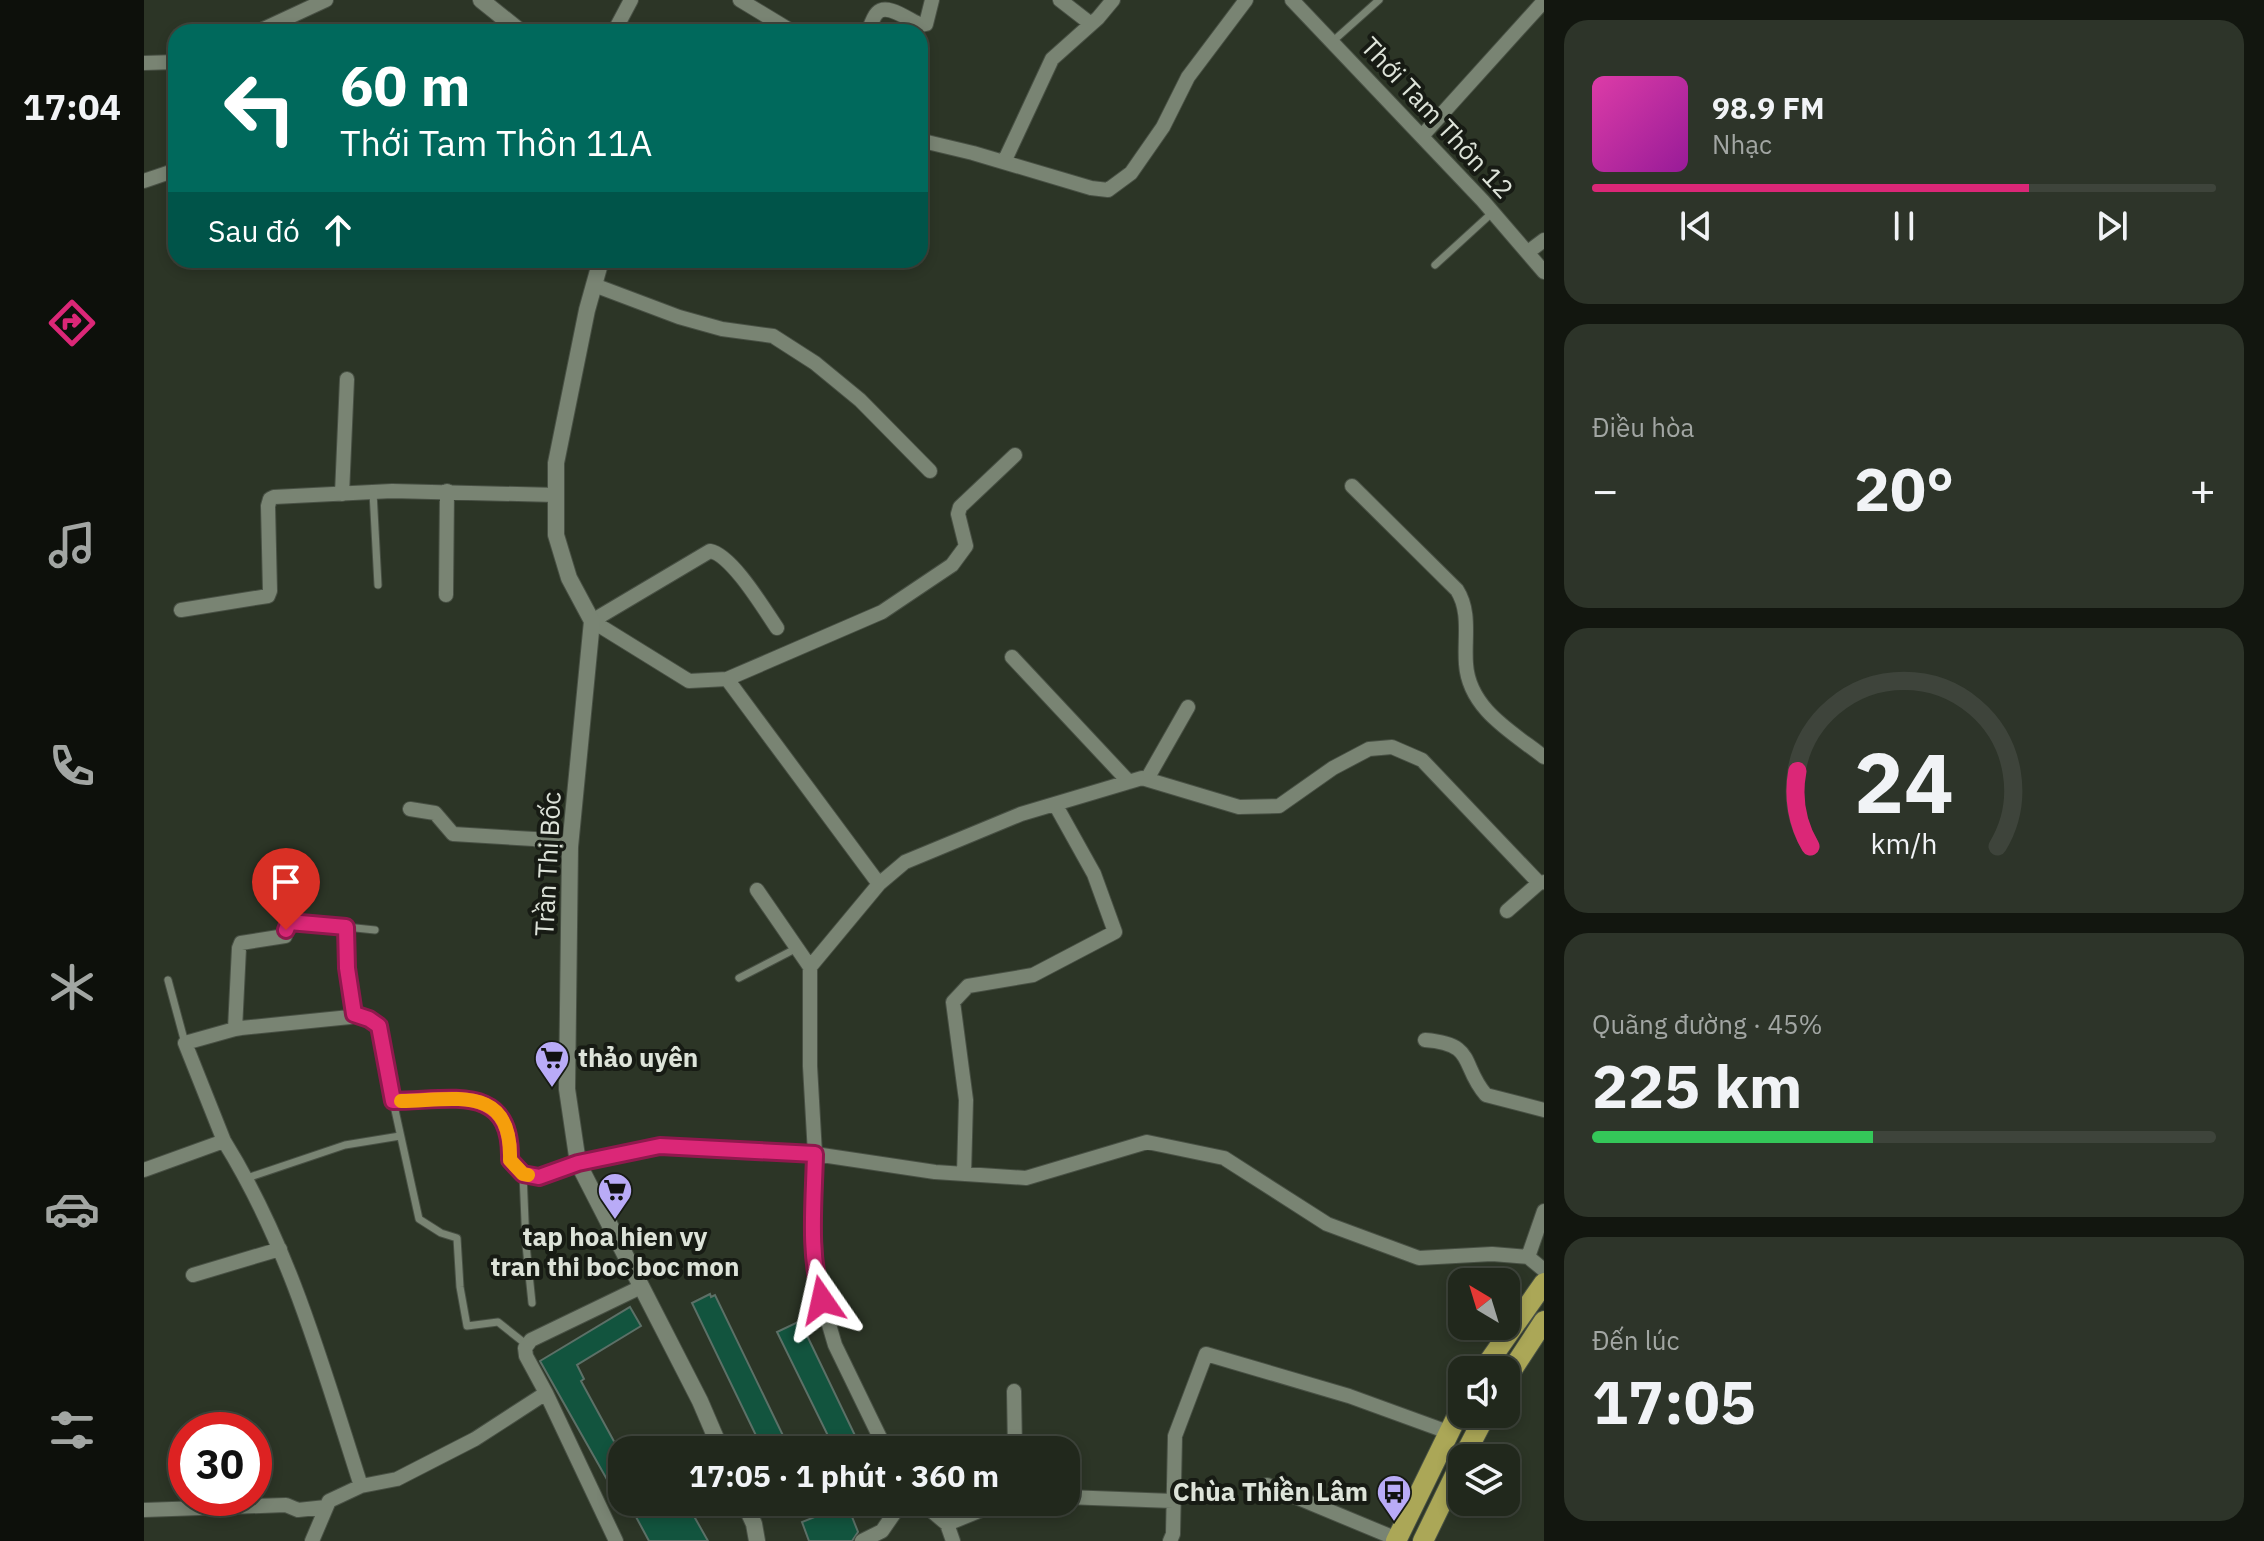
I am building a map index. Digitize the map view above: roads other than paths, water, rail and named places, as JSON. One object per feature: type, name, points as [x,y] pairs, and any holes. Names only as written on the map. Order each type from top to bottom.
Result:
[{"type":"main road","points":[[1493,1356],[1544,1283]]},
{"type":"main road","points":[[1520,1358],[1544,1321]]},
{"type":"main road","points":[[1396,1540],[1450,1428]]},
{"type":"main road","points":[[1423,1541],[1448,1490]]},
{"type":"street","points":[[274,24],[326,0]]},
{"type":"street","points":[[481,0],[507,24]]},
{"type":"street","points":[[618,24],[631,0]]},
{"type":"street","points":[[740,0],[780,24]]},
{"type":"street","points":[[926,24],[932,0]]},
{"type":"street","points":[[1060,0],[1091,24]]},
{"type":"street","points":[[1004,162],[1052,59],[1113,0]]},
{"type":"street","points":[[928,142],[1091,188],[1108,190],[1131,173],[1163,127],[1188,77],[1246,0]]},
{"type":"street","name":"Thới Tam Thôn 12","points":[[1292,0],[1493,212],[1544,272]]},
{"type":"street","points":[[1422,136],[1544,1]]},
{"type":"street","points":[[872,24],[877,13],[884,9],[919,24]]},
{"type":"street","points":[[144,63],[168,62]]},
{"type":"street","points":[[144,181],[168,173]]},
{"type":"street","points":[[1528,252],[1544,240]]},
{"type":"street","points":[[599,268],[556,463],[556,535],[569,578],[592,621],[689,681],[727,679],[882,612],[952,565],[966,546],[958,514],[960,507],[1015,455]]},
{"type":"street","points":[[594,285],[679,317],[722,329],[773,336],[815,363],[860,400],[930,471]]},
{"type":"street","points":[[342,494],[347,379]]},
{"type":"street","points":[[1352,486],[1457,590],[1465,612],[1468,674],[1477,699],[1491,716],[1544,757]]},
{"type":"street","points":[[446,595],[447,491]]},
{"type":"street","points":[[181,610],[268,596],[270,499],[373,492],[556,495]]},
{"type":"street","points":[[592,621],[710,551],[730,565],[777,628]]},
{"type":"street","name":"Trần Thị Bốc","points":[[592,621],[570,845],[567,1089],[578,1163],[715,1436]]},
{"type":"street","points":[[1012,657],[1129,782]]},
{"type":"street","points":[[727,679],[879,884]]},
{"type":"street","points":[[1147,779],[1188,707]]},
{"type":"street","points":[[810,967],[879,884],[905,862],[1021,814],[1142,778],[1239,807],[1279,806],[1333,768],[1369,749],[1392,747],[1422,760],[1541,883],[1507,911]]},
{"type":"street","points":[[964,1174],[966,1100],[953,1002],[968,986],[1033,975],[1115,932],[1094,874],[1055,804]]},
{"type":"street","points":[[410,809],[435,813],[453,834],[534,839],[570,845]]},
{"type":"street","points":[[757,890],[810,967],[815,1277],[835,1345],[879,1436]]},
{"type":"street","points":[[235,1029],[241,943],[285,936],[289,922],[346,927],[347,968],[354,1014],[347,1019],[235,1029],[185,1043],[224,1141],[247,1178],[280,1249],[313,1336],[361,1486]]},
{"type":"street","points":[[1425,1040],[1452,1044],[1463,1054],[1486,1095],[1544,1110]]},
{"type":"street","points":[[144,1170],[224,1141]]},
{"type":"street","points":[[578,1163],[660,1146],[815,1154],[964,1174],[1026,1178],[1147,1142],[1224,1158],[1327,1224],[1419,1258],[1492,1254],[1528,1257],[1544,1270]]},
{"type":"street","points":[[1528,1257],[1544,1211]]},
{"type":"street","points":[[193,1275],[280,1249]]},
{"type":"street","points":[[616,1541],[526,1356],[527,1345],[531,1340],[641,1287]]},
{"type":"street","points":[[1170,1541],[1173,1534],[1175,1436],[1206,1354],[1349,1396],[1448,1432]]},
{"type":"street","points":[[1014,1391],[1015,1436]]},
{"type":"street","points":[[312,1541],[329,1501],[361,1486],[397,1479],[475,1439],[546,1393]]},
{"type":"street","points":[[1267,1485],[1396,1540]]},
{"type":"street","points":[[1080,1498],[1173,1501]]},
{"type":"street","points":[[144,1510],[286,1505],[298,1510],[326,1507]]},
{"type":"street","points":[[750,1516],[757,1541]]},
{"type":"street","points":[[862,1541],[882,1531],[892,1516]]},
{"type":"street","points":[[938,1516],[947,1524],[953,1541]]},
{"type":"street","points":[[947,1524],[967,1516]]},
{"type":"lane","points":[[1332,42],[1379,0]]},
{"type":"lane","points":[[1435,265],[1493,212]]},
{"type":"lane","points":[[373,492],[378,585]]},
{"type":"lane","points":[[346,927],[375,930]]},
{"type":"lane","points":[[739,978],[797,948]]},
{"type":"lane","points":[[168,980],[185,1043]]},
{"type":"lane","points":[[354,1014],[379,1026],[419,1219],[441,1233],[457,1238],[460,1287],[467,1326],[498,1322],[527,1345]]},
{"type":"lane","points":[[393,1101],[465,1100],[496,1109],[505,1121],[510,1138],[510,1160],[523,1174],[539,1177],[578,1163]]},
{"type":"lane","points":[[247,1178],[345,1145],[400,1136]]},
{"type":"lane","points":[[523,1174],[532,1303]]},
{"type":"place","name":"thảo uyên","points":[[552,1089]]},
{"type":"place","name":"tap hoa hien vy tran thi boc boc mon","points":[[615,1221]]},
{"type":"place","name":"Chùa Thiền Lâm","points":[[1394,1523]]}]
